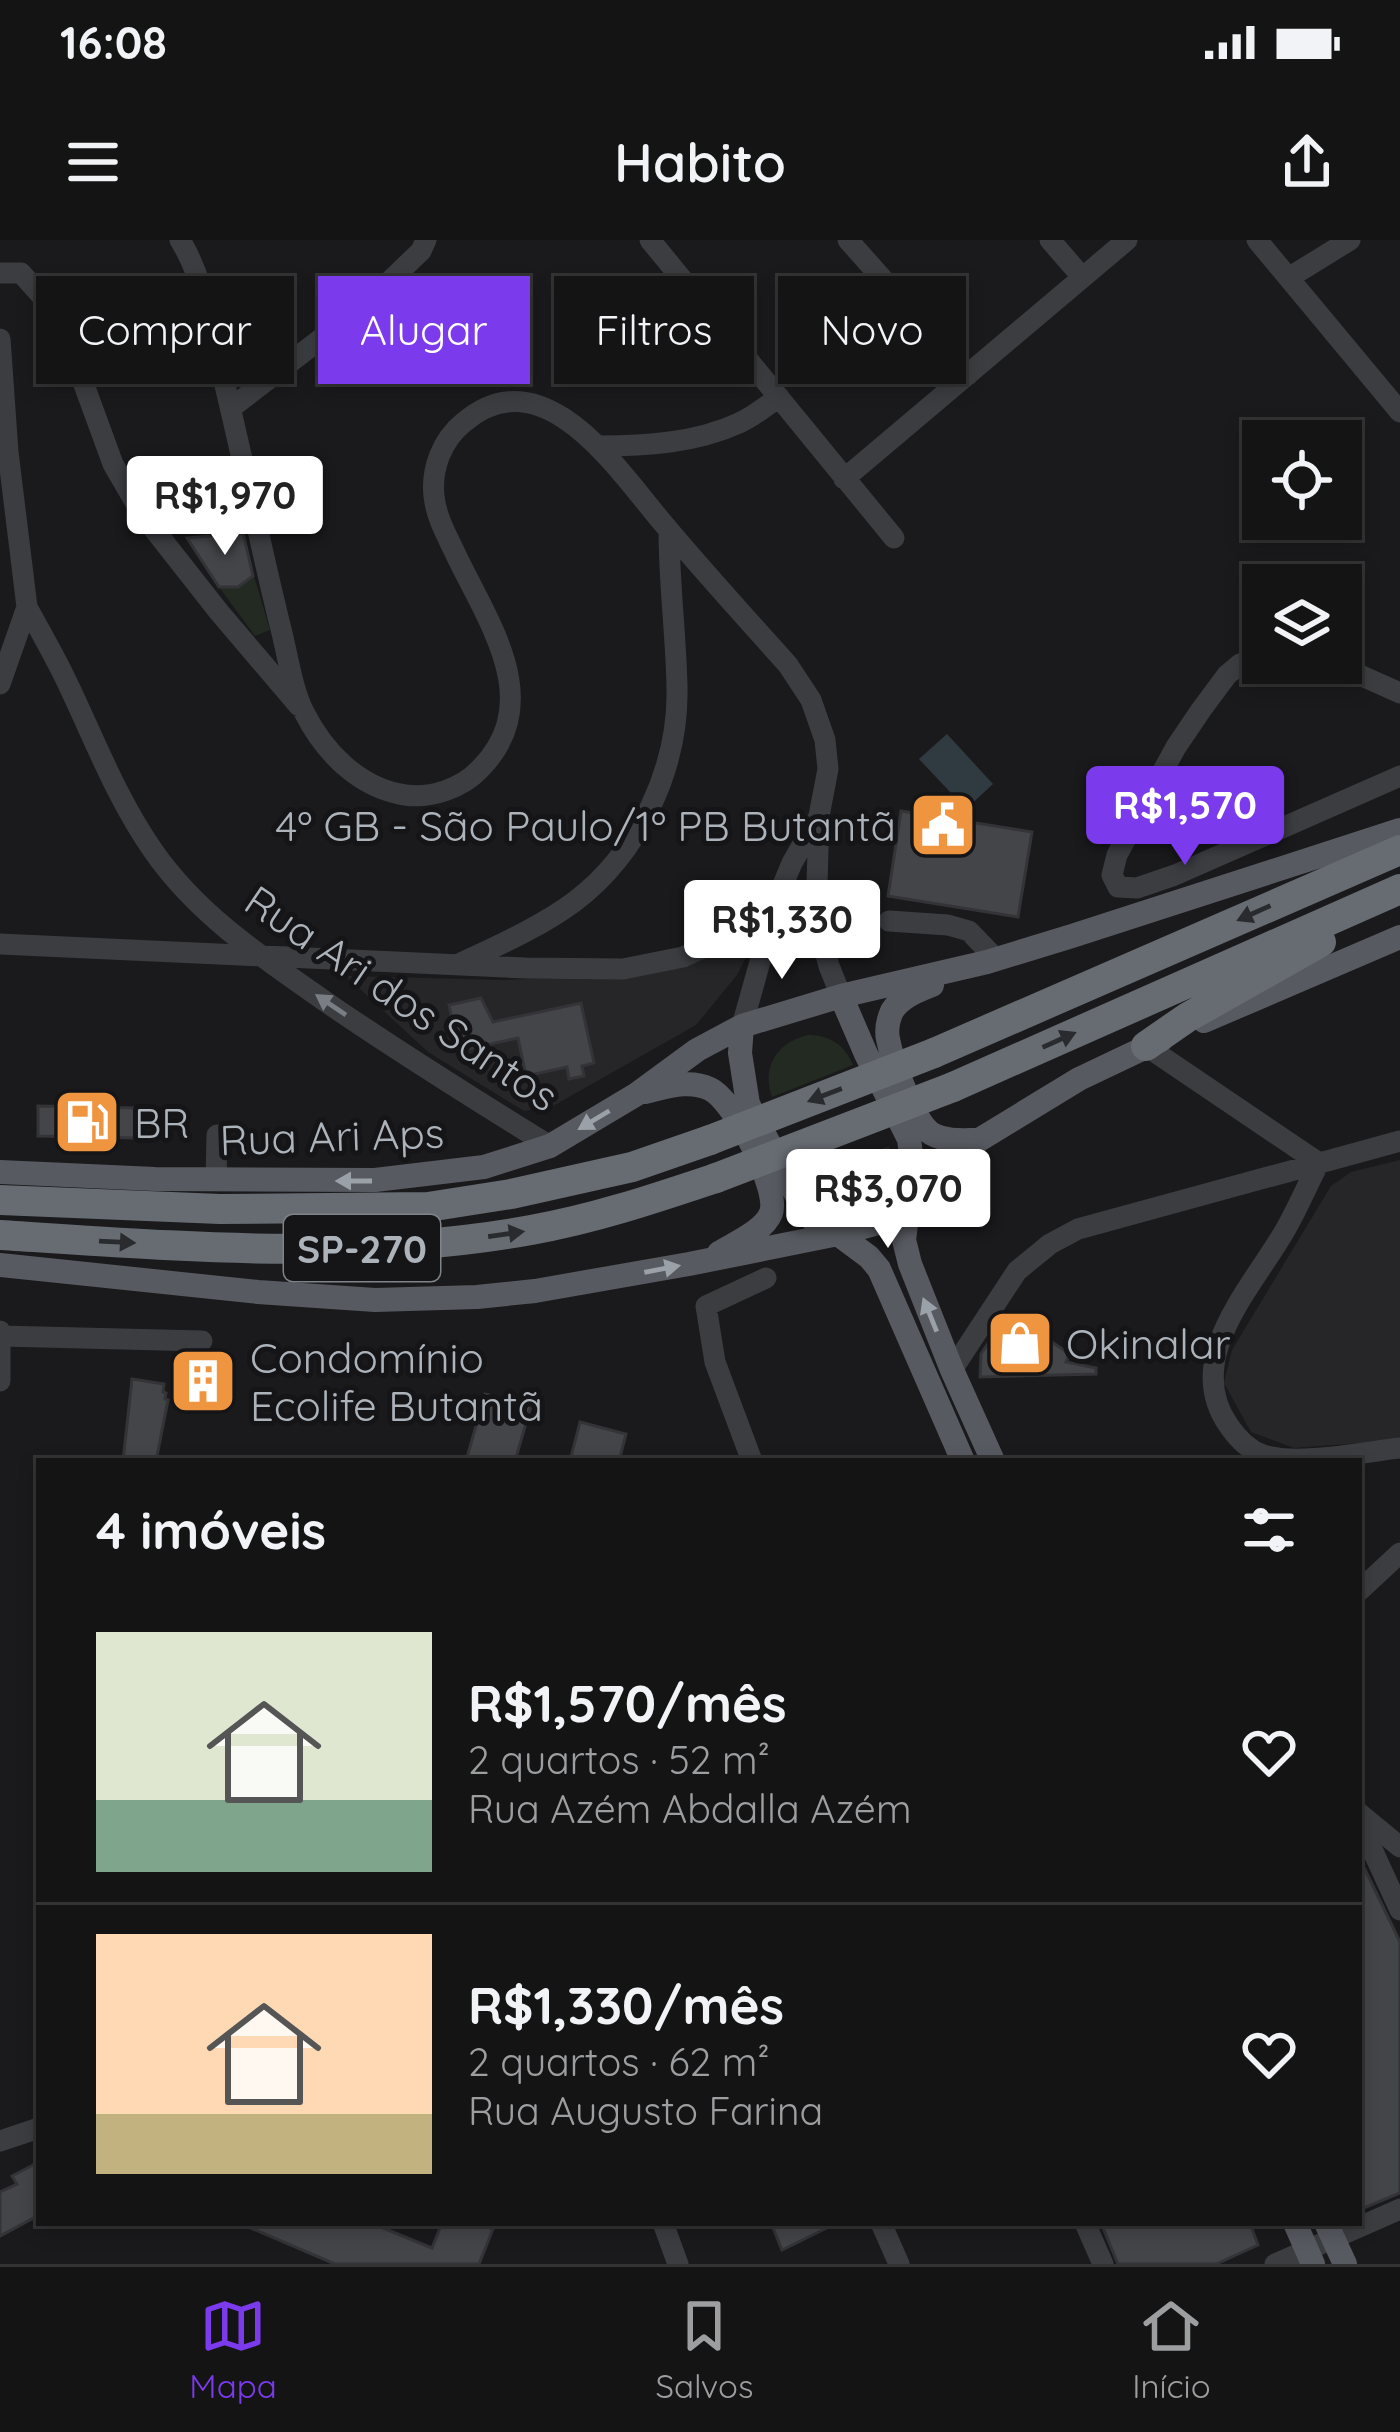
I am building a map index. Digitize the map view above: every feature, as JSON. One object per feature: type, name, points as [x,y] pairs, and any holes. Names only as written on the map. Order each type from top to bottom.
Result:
[{"type":"highway","name":"SP-270","points":[[0,1199],[220,1210],[428,1207],[632,1167],[934,1053],[1400,850]]},
{"type":"highway","name":"SP-270","points":[[0,1235],[317,1251],[423,1245],[532,1230],[628,1207],[952,1087],[1400,890]]},
{"type":"highway","points":[[1146,1046],[1400,890]]},
{"type":"main road","points":[[979,1140],[952,1140],[927,1130],[916,1114],[888,1042],[887,1026],[896,1005],[909,995],[991,960],[1400,830]]},
{"type":"main road","points":[[0,1265],[376,1300],[477,1297],[535,1291],[838,1234],[893,1219],[979,1140],[1078,1079],[1400,937]]},
{"type":"main road","name":"Rua Ari Aps","points":[[0,1172],[375,1180],[484,1167],[550,1145],[742,1026],[841,996],[991,960]]},
{"type":"main road","points":[[841,996],[909,1139],[913,1169],[904,1240],[910,1264],[992,1458]]},
{"type":"main road","points":[[742,1026],[740,1053],[748,1104],[813,1220],[869,1257],[879,1269],[962,1458]]},
{"type":"main road","points":[[637,1094],[694,1084],[723,1096],[771,1187],[771,1215],[765,1223],[706,1261]]},
{"type":"main road","points":[[1296,2226],[1310,2257]]},
{"type":"main road","points":[[1330,2230],[1345,2264]]},
{"type":"street","points":[[180,240],[203,292],[303,711]]},
{"type":"street","points":[[230,407],[366,304],[421,251],[426,240]]},
{"type":"street","points":[[650,240],[893,538]]},
{"type":"street","points":[[848,240],[968,375]]},
{"type":"street","points":[[1050,240],[1082,277]]},
{"type":"street","points":[[844,478],[1127,240]]},
{"type":"street","points":[[1257,240],[1399,408]]},
{"type":"street","points":[[1290,278],[1350,240]]},
{"type":"street","points":[[0,273],[21,273],[49,304],[64,330],[113,464],[142,514],[345,768],[405,795],[457,786],[474,775],[495,754],[512,706],[511,683],[495,635],[440,521],[434,475],[442,450],[475,412],[495,404],[518,403],[559,413],[598,446],[788,665],[812,700],[825,740],[828,769],[819,816],[816,918],[841,996]]},
{"type":"street","points":[[0,339],[27,607],[0,684]]},
{"type":"street","points":[[598,446],[634,446],[718,431],[744,421],[779,397]]},
{"type":"street","points":[[455,965],[574,902],[629,844],[649,809],[676,721],[670,531]]},
{"type":"street","name":"Rua Ari dos Santos","points":[[27,607],[135,824],[175,879],[258,956],[404,1055],[550,1145]]},
{"type":"street","points":[[1242,663],[1226,675],[1176,748],[1118,855],[1112,874],[1118,887],[1137,888],[1175,875],[1400,776]]},
{"type":"street","points":[[1362,676],[1400,694]]},
{"type":"street","points":[[742,1026],[779,894],[819,816]]},
{"type":"street","points":[[0,944],[591,971],[683,957],[749,924],[779,894]]},
{"type":"street","points":[[889,921],[969,931],[991,960]]},
{"type":"street","points":[[1146,1046],[1318,1163]]},
{"type":"street","points":[[216,1180],[217,1136]]},
{"type":"street","points":[[952,1370],[1017,1271],[1078,1229],[1400,1141]]},
{"type":"street","points":[[1285,1458],[1262,1455],[1242,1444],[1214,1397],[1211,1370],[1219,1342],[1284,1232],[1318,1163]]},
{"type":"street","points":[[751,1458],[715,1362],[706,1306],[766,1278]]},
{"type":"street","points":[[0,1382],[0,1333],[202,1341]]},
{"type":"street","points":[[1303,1458],[1400,1448]]},
{"type":"street","points":[[1362,1588],[1400,1553]]},
{"type":"street","points":[[1362,1819],[1400,1847]]},
{"type":"street","points":[[1362,1824],[1400,1910]]},
{"type":"street","points":[[0,2141],[36,2129]]},
{"type":"street","points":[[1362,2220],[1400,2209]]},
{"type":"street","points":[[664,2226],[674,2262]]},
{"type":"street","points":[[882,2226],[899,2264]]},
{"type":"street","points":[[1086,2226],[1103,2264]]},
{"type":"street","points":[[1275,2264],[1310,2257],[1330,2230]]},
{"type":"shaded area","points":[[254,576],[270,630],[255,636],[219,587],[238,587]]},
{"type":"shaded area","points":[[947,734],[993,784],[966,809],[919,759]]},
{"type":"shaded area","points":[[758,926],[737,975],[696,1025],[553,1106],[524,1111],[428,1052],[346,976],[591,977]]},
{"type":"shaded area","points":[[808,1035],[836,1042],[853,1065],[772,1097],[769,1075],[775,1057],[788,1043]]},
{"type":"shaded area","points":[[889,1146],[891,1165],[886,1181],[865,1202],[836,1204],[808,1181],[808,1178]]},
{"type":"shaded area","points":[[1400,1160],[1400,1440],[1294,1448],[1251,1432],[1224,1383],[1232,1350],[1331,1186],[1351,1172]]},
{"type":"building","points":[[243,533],[253,576],[238,587],[219,587],[187,538]]},
{"type":"building","points":[[901,811],[1032,832],[1018,917],[888,896]]},
{"type":"building","points":[[481,998],[493,1022],[581,1003],[594,1063],[582,1066],[584,1076],[569,1079],[567,1067],[526,1076],[518,1038],[459,1051],[449,1005]]},
{"type":"building","name":"BR","points":[[38,1106],[137,1108],[136,1138],[38,1136]]},
{"type":"building","points":[[1008,1313],[1070,1354],[1066,1362],[1096,1368],[1096,1374],[980,1377],[981,1354]]},
{"type":"building","points":[[132,1379],[164,1384],[168,1400],[157,1458],[123,1458]]},
{"type":"building","points":[[485,1394],[531,1406],[516,1458],[467,1458]]},
{"type":"building","points":[[580,1422],[626,1434],[620,1458],[571,1458]]},
{"type":"building","points":[[1362,1863],[1400,1942],[1400,2193],[1362,2209]]},
{"type":"building","points":[[36,2164],[36,2217],[0,2236],[0,2192],[17,2184],[12,2176]]},
{"type":"building","points":[[246,2226],[378,2226],[432,2248],[441,2226],[493,2229],[479,2264],[335,2264]]},
{"type":"building","points":[[772,2226],[831,2226],[782,2250]]},
{"type":"building","points":[[1102,2226],[1251,2226],[1258,2245],[1216,2264],[1118,2264]]},
{"type":"place","name":"4º GB - São Paulo/1º PB Butantã","points":[[943,825]]},
{"type":"place","name":"BR","points":[[87,1122]]},
{"type":"place","name":"Okinalar","points":[[1020,1343]]},
{"type":"place","name":"Condomínio Ecolife Butantã","points":[[203,1381]]}]
